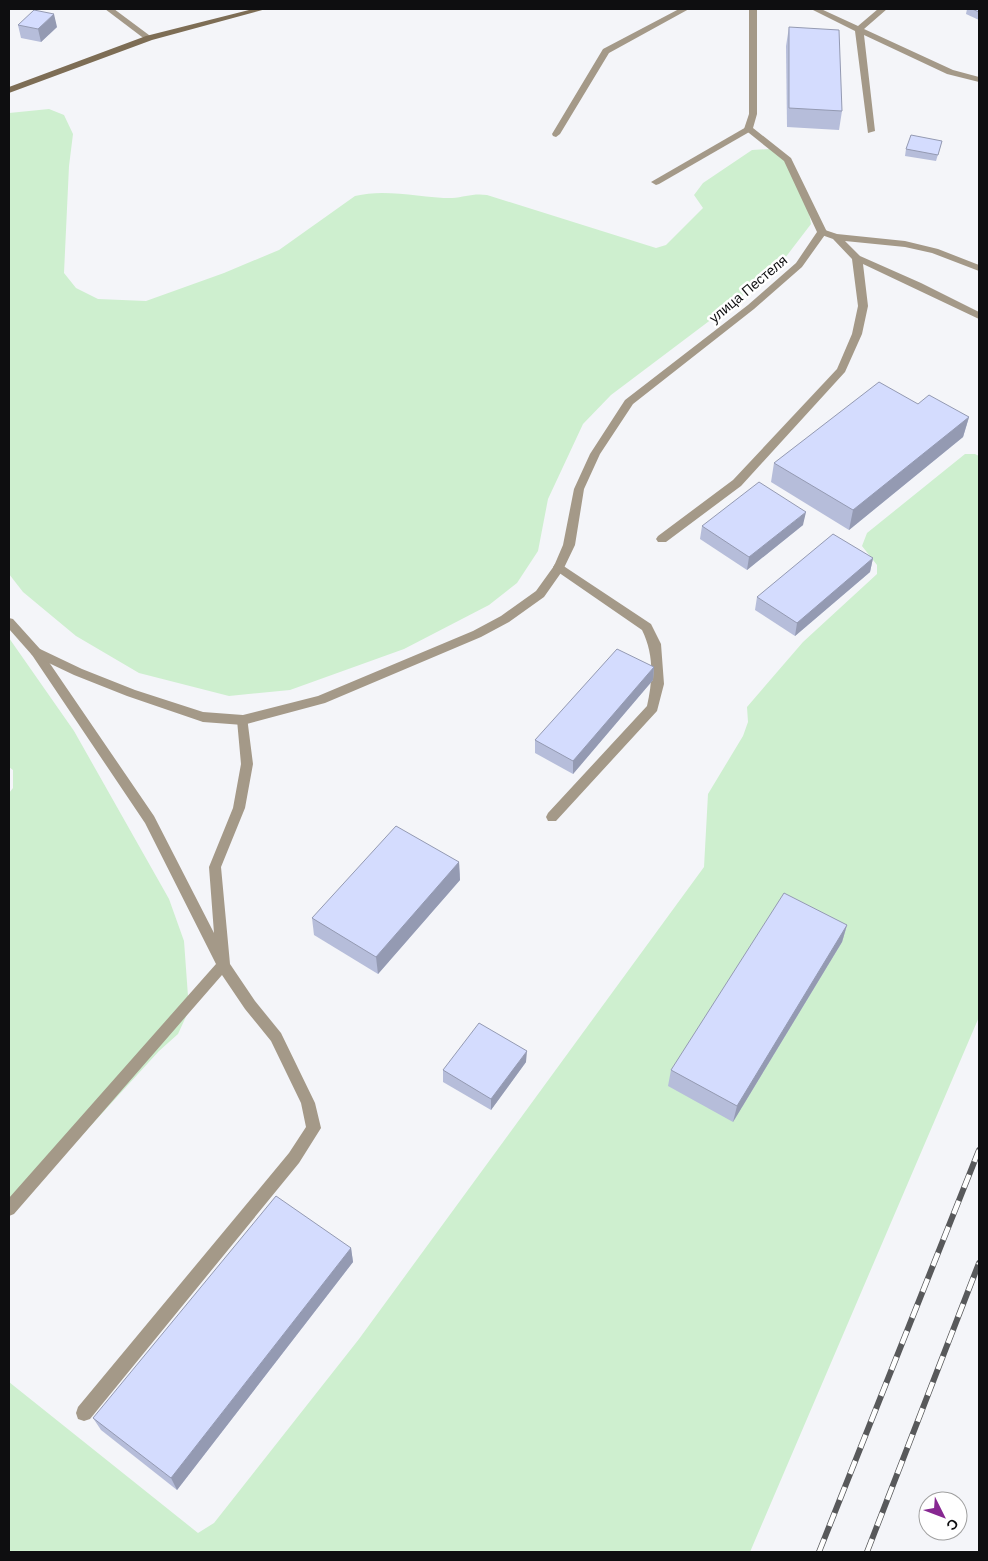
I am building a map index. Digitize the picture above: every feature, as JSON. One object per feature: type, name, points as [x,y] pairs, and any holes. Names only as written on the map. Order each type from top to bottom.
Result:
[{"type":"main road","points":[[9,90],[149,38],[262,9]]},
{"type":"street","points":[[109,9],[149,38]]},
{"type":"street","points":[[556,134],[606,51],[685,9]]},
{"type":"street","points":[[656,182],[748,129],[753,114],[754,9]]},
{"type":"street","points":[[815,9],[950,72],[979,80]]},
{"type":"street","points":[[859,29],[883,9]]},
{"type":"street","points":[[859,29],[871,131]]},
{"type":"street","points":[[748,129],[788,160],[822,232],[836,237],[904,244],[936,251],[979,268]]},
{"type":"street","name":"улица Пестеля","points":[[36,652],[78,672],[203,717],[243,720],[321,700],[477,634],[505,619],[540,594],[559,567],[569,545],[579,490],[595,454],[629,402],[751,307],[798,265],[822,232]]},
{"type":"street","points":[[836,237],[857,258],[918,285],[979,316]]},
{"type":"street","points":[[662,540],[737,483],[841,370],[857,334],[863,306],[857,258]]},
{"type":"street","points":[[552,817],[653,708],[658,684],[655,644],[647,626],[559,567]]},
{"type":"street","points":[[9,622],[36,652],[150,820],[223,965],[250,1006],[276,1037],[308,1103],[314,1128],[294,1158],[84,1413]]},
{"type":"street","points":[[9,1209],[223,965],[214,867],[239,808],[247,764],[243,720]]},
{"type":"green space","points":[[49,109],[64,115],[73,134],[69,166],[64,273],[76,288],[98,299],[146,301],[224,273],[279,250],[355,196],[367,194],[391,193],[440,198],[487,195],[656,248],[666,245],[703,208],[694,195],[703,183],[752,150],[770,149],[786,160],[807,201],[811,224],[785,258],[753,288],[611,395],[583,424],[548,499],[538,551],[517,583],[489,605],[404,649],[290,690],[229,696],[139,673],[76,636],[23,592],[9,574],[9,113]]},
{"type":"green space","points":[[965,454],[979,456],[979,1017],[750,1552],[9,1552],[9,1382],[198,1533],[214,1523],[359,1339],[704,867],[708,794],[743,736],[748,722],[747,707],[803,642],[877,574],[877,565],[862,546],[867,533]]},
{"type":"green space","points":[[9,638],[74,731],[169,899],[184,941],[189,1010],[178,1034],[159,1051],[9,1215],[9,793],[13,788],[13,770],[9,767]]},
{"type":"building","points":[[34,10],[54,14],[38,29],[18,25]]},
{"type":"building","points":[[789,27],[839,30],[842,111],[789,108]]},
{"type":"building","points":[[911,135],[942,141],[938,155],[906,149]]},
{"type":"building","points":[[879,382],[918,404],[929,395],[969,417],[853,510],[774,463]]},
{"type":"building","points":[[759,482],[806,512],[749,557],[702,526]]},
{"type":"building","points":[[833,534],[873,558],[797,623],[757,597]]},
{"type":"building","points":[[617,649],[654,667],[573,761],[535,740]]},
{"type":"building","points":[[396,826],[459,862],[376,957],[312,918]]},
{"type":"building","points":[[784,893],[847,925],[737,1106],[671,1070]]},
{"type":"building","points":[[479,1023],[527,1051],[491,1099],[443,1070]]},
{"type":"building","points":[[276,1196],[351,1248],[171,1478],[93,1418]]},
{"type":"railway","points":[[819,1552],[979,1150]]},
{"type":"railway","points":[[867,1552],[979,1263]]}]
